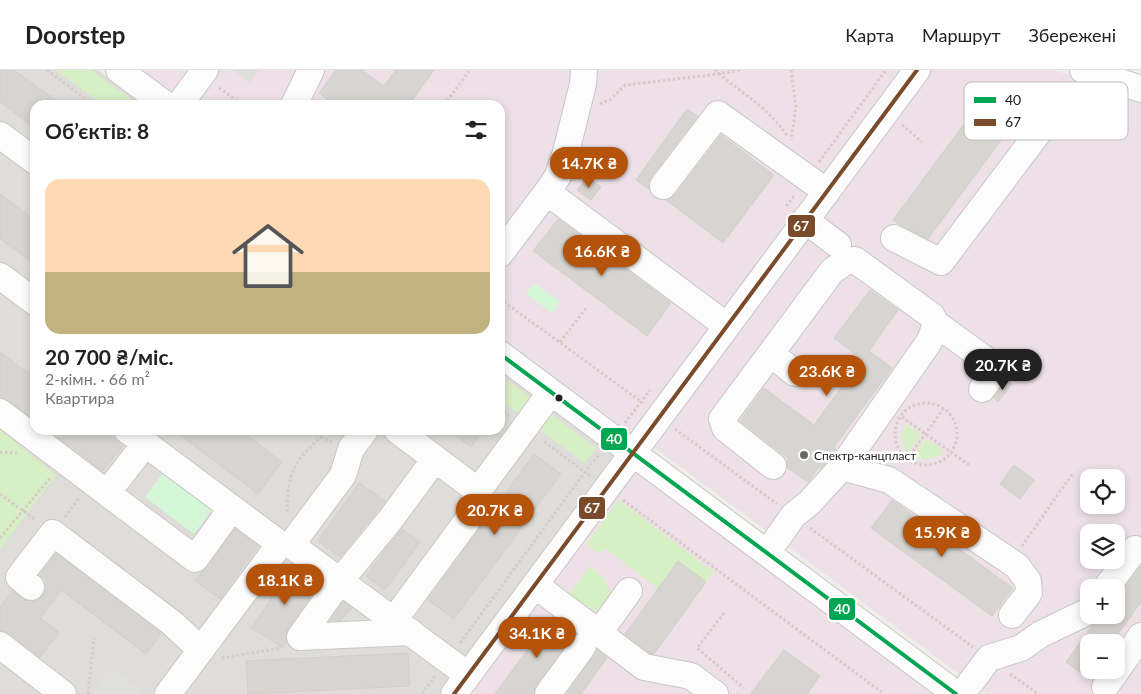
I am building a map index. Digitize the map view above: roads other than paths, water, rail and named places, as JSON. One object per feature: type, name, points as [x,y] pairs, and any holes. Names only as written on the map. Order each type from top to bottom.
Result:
[{"type":"street","points":[[119,70],[159,100]]},
{"type":"street","points":[[183,100],[205,70]]},
{"type":"street","points":[[296,100],[310,70]]},
{"type":"street","points":[[505,247],[558,176],[577,112],[584,70]]},
{"type":"street","points":[[99,487],[136,437],[232,508],[340,581],[402,626],[456,676],[535,585],[607,488],[622,446],[650,409],[727,326],[795,214],[817,185],[917,70]]},
{"type":"street","points":[[1083,70],[1133,81]]},
{"type":"street","points":[[663,186],[718,114],[817,185]]},
{"type":"street","points":[[0,135],[30,157]]},
{"type":"street","points":[[894,238],[941,262],[1033,140]]},
{"type":"street","points":[[547,192],[727,326]]},
{"type":"street","points":[[795,214],[838,245]]},
{"type":"street","points":[[773,466],[725,428],[722,419],[832,272],[845,262],[855,260],[932,316],[935,322],[993,364],[995,371],[982,389]]},
{"type":"street","points":[[0,276],[30,298]]},
{"type":"street","points":[[767,553],[793,516],[810,502],[842,466],[929,342],[935,322]]},
{"type":"street","points":[[771,354],[795,373]]},
{"type":"street","points":[[505,358],[956,694]]},
{"type":"street","points":[[402,626],[467,521],[478,491],[551,392]]},
{"type":"street","points":[[0,412],[30,434]]},
{"type":"street","points":[[31,435],[195,559],[232,508]]},
{"type":"street","points":[[168,694],[285,544],[343,475],[352,449],[362,435]]},
{"type":"street","points":[[404,435],[478,491]]},
{"type":"street","points":[[402,626],[300,637],[340,581],[390,520],[435,459]]},
{"type":"street","points":[[842,466],[889,480],[1017,566],[1028,581],[1029,593],[1012,615]]},
{"type":"street","points":[[31,587],[19,577],[53,532],[172,623],[196,656]]},
{"type":"street","points":[[1113,579],[1135,549]]},
{"type":"street","points":[[535,585],[591,640],[644,666],[691,676],[715,694]]},
{"type":"street","points":[[548,694],[629,591]]},
{"type":"street","points":[[962,694],[989,658],[1020,648],[1041,634],[1080,615]]},
{"type":"street","points":[[1105,687],[1141,636]]},
{"type":"street","points":[[0,645],[63,694]]},
{"type":"place","name":"Спектр-канцпласт","points":[[804,455]]}]
